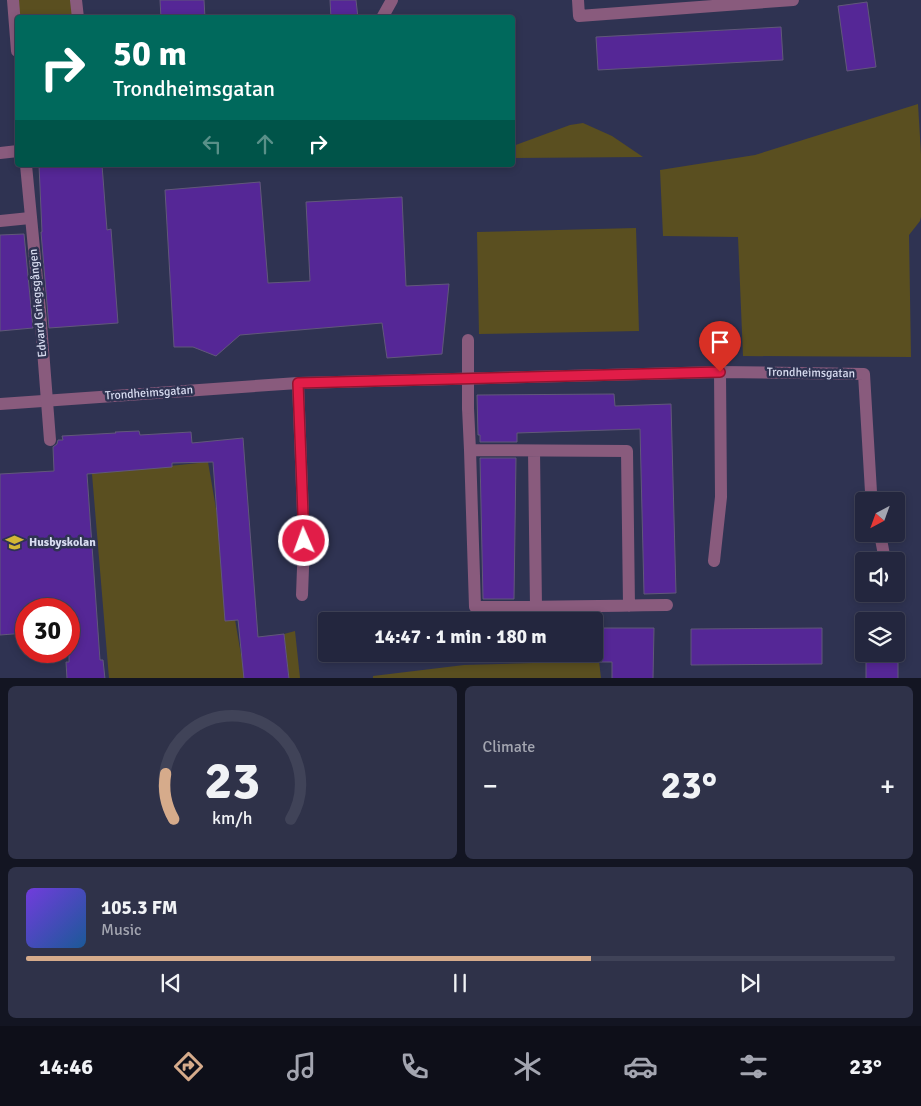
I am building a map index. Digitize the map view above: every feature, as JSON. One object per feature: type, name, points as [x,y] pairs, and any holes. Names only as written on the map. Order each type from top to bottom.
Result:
[{"type":"street","points":[[13,0],[15,26]]},
{"type":"street","points":[[76,0],[78,15]]},
{"type":"street","points":[[384,15],[392,0]]},
{"type":"street","points":[[578,0],[579,16],[793,0]]},
{"type":"street","points":[[0,152],[15,151]]},
{"type":"street","name":"Edvard Griegsgången","points":[[26,167],[50,440]]},
{"type":"street","points":[[0,221],[30,218]]},
{"type":"street","points":[[468,340],[468,408],[475,607],[667,605]]},
{"type":"street","points":[[714,561],[721,497],[720,372]]},
{"type":"street","name":"Trondheimsgatan","points":[[0,404],[298,383],[720,372],[864,374],[872,492]]},
{"type":"street","points":[[298,383],[304,541],[302,595]]},
{"type":"street","points":[[470,450],[627,451],[629,606]]},
{"type":"street","points":[[534,450],[536,607]]},
{"type":"shaded area","points":[[13,0],[76,0],[78,15],[17,15]]},
{"type":"shaded area","points":[[918,104],[921,154],[921,217],[909,235],[911,357],[743,356],[738,237],[663,236],[660,170],[755,155]]},
{"type":"shaded area","points":[[583,123],[612,136],[643,157],[515,158],[515,145],[570,125]]},
{"type":"shaded area","points":[[636,228],[639,331],[479,334],[477,232]]},
{"type":"shaded area","points":[[208,462],[245,678],[109,678],[92,474]]},
{"type":"shaded area","points":[[295,631],[300,678],[289,678],[284,634]]},
{"type":"shaded area","points":[[599,662],[601,678],[373,678],[373,676],[464,665]]},
{"type":"building","points":[[160,0],[204,0],[205,15],[161,15]]},
{"type":"building","points":[[330,0],[356,0],[358,15],[331,15]]},
{"type":"building","points":[[867,2],[876,67],[847,71],[838,6]]},
{"type":"building","points":[[781,27],[783,60],[598,70],[596,37]]},
{"type":"building","points":[[39,167],[102,167],[107,230],[111,229],[118,323],[49,328]]},
{"type":"building","points":[[260,182],[268,283],[310,281],[306,202],[402,197],[406,286],[449,284],[442,354],[387,358],[382,323],[240,335],[216,356],[193,347],[174,347],[165,190]]},
{"type":"building","points":[[24,234],[33,328],[0,331],[0,235]]},
{"type":"building","points":[[614,394],[615,406],[671,404],[676,593],[644,594],[640,429],[517,433],[517,442],[480,442],[480,435],[478,435],[477,395]]},
{"type":"building","points":[[139,431],[140,435],[191,432],[192,443],[243,438],[258,637],[284,634],[289,678],[244,678],[238,620],[225,621],[213,462],[172,463],[172,467],[87,474],[100,660],[103,660],[105,678],[67,678],[66,663],[80,663],[80,598],[15,598],[15,634],[0,635],[0,474],[54,471],[53,447],[57,444],[58,440],[63,440],[62,436]]},
{"type":"building","points":[[480,458],[516,458],[514,599],[483,599]]},
{"type":"building","points":[[603,628],[654,628],[653,678],[612,678],[612,662],[603,662]]},
{"type":"building","points":[[822,628],[822,664],[691,665],[691,629]]},
{"type":"building","points":[[866,662],[898,662],[898,678],[866,678]]},
{"type":"place","name":"Husbyskolan","points":[[15,542]]},
{"type":"route","points":[[304,541],[298,383],[720,372]]}]
